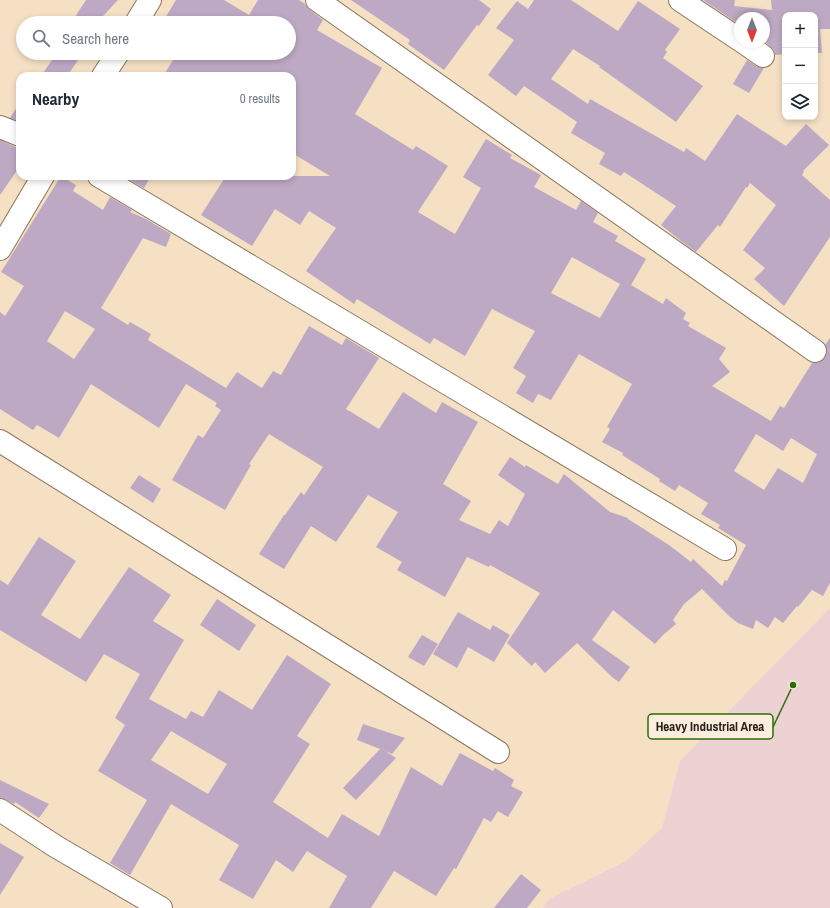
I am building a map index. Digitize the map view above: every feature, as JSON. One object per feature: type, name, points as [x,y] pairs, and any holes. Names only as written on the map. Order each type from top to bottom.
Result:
[{"type":"street","points":[[140,16],[150,0]]},
{"type":"street","points":[[317,0],[815,351]]},
{"type":"street","points":[[680,0],[734,36]]},
{"type":"street","points":[[752,48],[763,56]]},
{"type":"street","points":[[106,72],[114,60]]},
{"type":"street","points":[[0,127],[16,133]]},
{"type":"street","points":[[0,249],[41,180]]},
{"type":"street","points":[[106,180],[724,549]]},
{"type":"street","points":[[0,442],[498,752]]},
{"type":"street","points":[[0,810],[55,846],[161,908]]},
{"type":"shaded area","points":[[830,608],[830,908],[543,908],[549,899],[626,861],[662,828],[680,761]]},
{"type":"building","points":[[86,0],[118,0],[103,16],[76,16]]},
{"type":"building","points":[[176,0],[224,0],[249,15],[258,0],[299,0],[323,20],[317,30],[382,68],[355,114],[413,150],[416,146],[448,166],[418,212],[455,234],[481,188],[463,177],[486,139],[512,155],[510,158],[541,175],[534,187],[576,210],[581,201],[598,213],[593,222],[618,236],[615,241],[646,259],[631,285],[663,304],[666,298],[686,313],[683,319],[690,323],[688,326],[726,348],[719,359],[730,372],[712,386],[771,421],[780,406],[784,408],[812,363],[820,362],[825,358],[827,352],[825,345],[830,338],[830,583],[823,596],[812,590],[783,623],[775,617],[768,628],[756,620],[753,629],[738,623],[730,617],[702,589],[684,604],[673,620],[676,624],[655,644],[613,610],[592,640],[630,667],[619,682],[577,643],[545,673],[535,662],[532,666],[507,643],[540,593],[490,565],[489,567],[467,557],[445,597],[397,570],[402,562],[376,547],[398,512],[368,495],[336,542],[311,526],[284,569],[259,554],[284,515],[301,492],[304,495],[323,467],[269,434],[249,464],[251,465],[225,510],[172,480],[198,435],[203,438],[221,410],[215,406],[217,403],[186,384],[159,428],[91,384],[59,438],[37,425],[33,430],[0,409],[0,312],[5,316],[24,286],[1,272],[58,180],[68,180],[76,185],[73,191],[103,210],[110,197],[132,210],[130,212],[146,219],[171,234],[166,247],[143,238],[101,308],[128,325],[130,322],[151,334],[148,340],[226,388],[237,372],[262,388],[273,371],[281,375],[309,326],[342,345],[346,338],[379,358],[346,409],[379,429],[403,392],[436,413],[442,402],[478,422],[443,484],[471,501],[459,520],[490,534],[499,520],[508,526],[525,494],[498,475],[510,457],[525,467],[526,465],[558,484],[564,474],[610,512],[628,518],[669,545],[691,562],[693,559],[722,586],[725,580],[727,581],[746,545],[718,528],[720,525],[701,514],[708,503],[679,485],[675,491],[659,481],[660,479],[622,455],[623,453],[602,442],[610,429],[607,427],[632,384],[579,354],[551,400],[538,394],[533,403],[516,393],[526,376],[513,368],[535,331],[492,309],[465,356],[434,338],[430,344],[357,299],[354,304],[306,271],[336,228],[309,211],[300,225],[275,209],[252,246],[201,215],[223,180],[296,180],[296,176],[330,176],[296,155],[296,72],[166,72],[173,60],[296,60],[296,16],[166,16]],"holes":[[[572,257],[620,284],[600,318],[551,293]],[[65,311],[95,329],[74,359],[47,341]],[[756,434],[783,451],[791,438],[817,454],[803,483],[778,468],[764,490],[734,471]]]},
{"type":"building","points":[[351,0],[479,0],[491,9],[479,26],[477,25],[444,70],[408,44],[410,40]]},
{"type":"building","points":[[534,0],[571,0],[618,31],[638,1],[680,29],[665,50],[667,52],[663,58],[703,86],[676,122],[599,67],[600,66],[573,49],[551,79],[588,104],[590,99],[684,152],[686,148],[705,161],[737,114],[786,146],[806,124],[829,145],[803,171],[804,172],[802,175],[830,200],[830,237],[784,306],[754,279],[765,268],[743,250],[776,205],[750,183],[720,227],[718,225],[696,252],[661,225],[676,206],[624,172],[621,176],[599,164],[605,153],[571,133],[577,122],[524,86],[516,96],[488,75],[514,40],[496,28],[517,1],[528,9]]},
{"type":"building","points":[[703,0],[735,0],[734,6],[772,10],[771,0],[830,0],[830,29],[820,29],[822,53],[818,53],[818,12],[782,12],[782,54],[775,55],[774,50],[770,46],[770,12],[734,12],[734,21]]},
{"type":"building","points":[[52,60],[78,60],[70,72],[44,72]]},
{"type":"building","points":[[747,60],[756,66],[764,68],[749,93],[733,84]]},
{"type":"building","points":[[16,108],[16,120],[10,118]]},
{"type":"building","points":[[0,140],[16,147],[16,172],[0,195]]},
{"type":"building","points":[[130,180],[149,180],[144,188]]},
{"type":"building","points":[[139,475],[161,489],[153,503],[130,488]]},
{"type":"building","points":[[39,537],[76,561],[41,615],[80,639],[129,567],[171,595],[153,621],[184,640],[149,699],[186,719],[191,711],[203,717],[219,690],[252,710],[287,655],[331,684],[297,736],[310,744],[273,802],[328,838],[342,814],[379,836],[411,767],[442,786],[460,753],[493,771],[495,768],[514,780],[511,786],[523,792],[508,817],[498,811],[491,822],[484,818],[456,869],[454,868],[436,896],[394,871],[371,908],[329,908],[347,876],[307,851],[293,872],[276,860],[253,899],[219,880],[239,845],[171,804],[130,875],[110,863],[147,800],[98,771],[125,725],[115,718],[140,674],[104,654],[86,682],[0,630],[0,580],[8,585]],"holes":[[[171,731],[227,764],[208,794],[151,760]]]},
{"type":"building","points":[[217,599],[256,625],[239,651],[200,625]]},
{"type":"building","points":[[458,612],[490,630],[493,625],[510,635],[494,662],[468,647],[457,668],[433,654]]},
{"type":"building","points":[[422,635],[438,644],[424,666],[408,657]]},
{"type":"building","points":[[363,724],[405,738],[392,754],[385,751],[396,758],[356,800],[343,788],[380,749],[357,740]]},
{"type":"building","points":[[0,780],[49,804],[39,818],[15,802],[14,804],[0,798]]},
{"type":"building","points":[[0,843],[24,857],[0,895]]},
{"type":"building","points":[[521,874],[541,890],[527,908],[494,908]]},
{"type":"place","name":"Heavy Industrial Area","points":[[793,685]]}]
